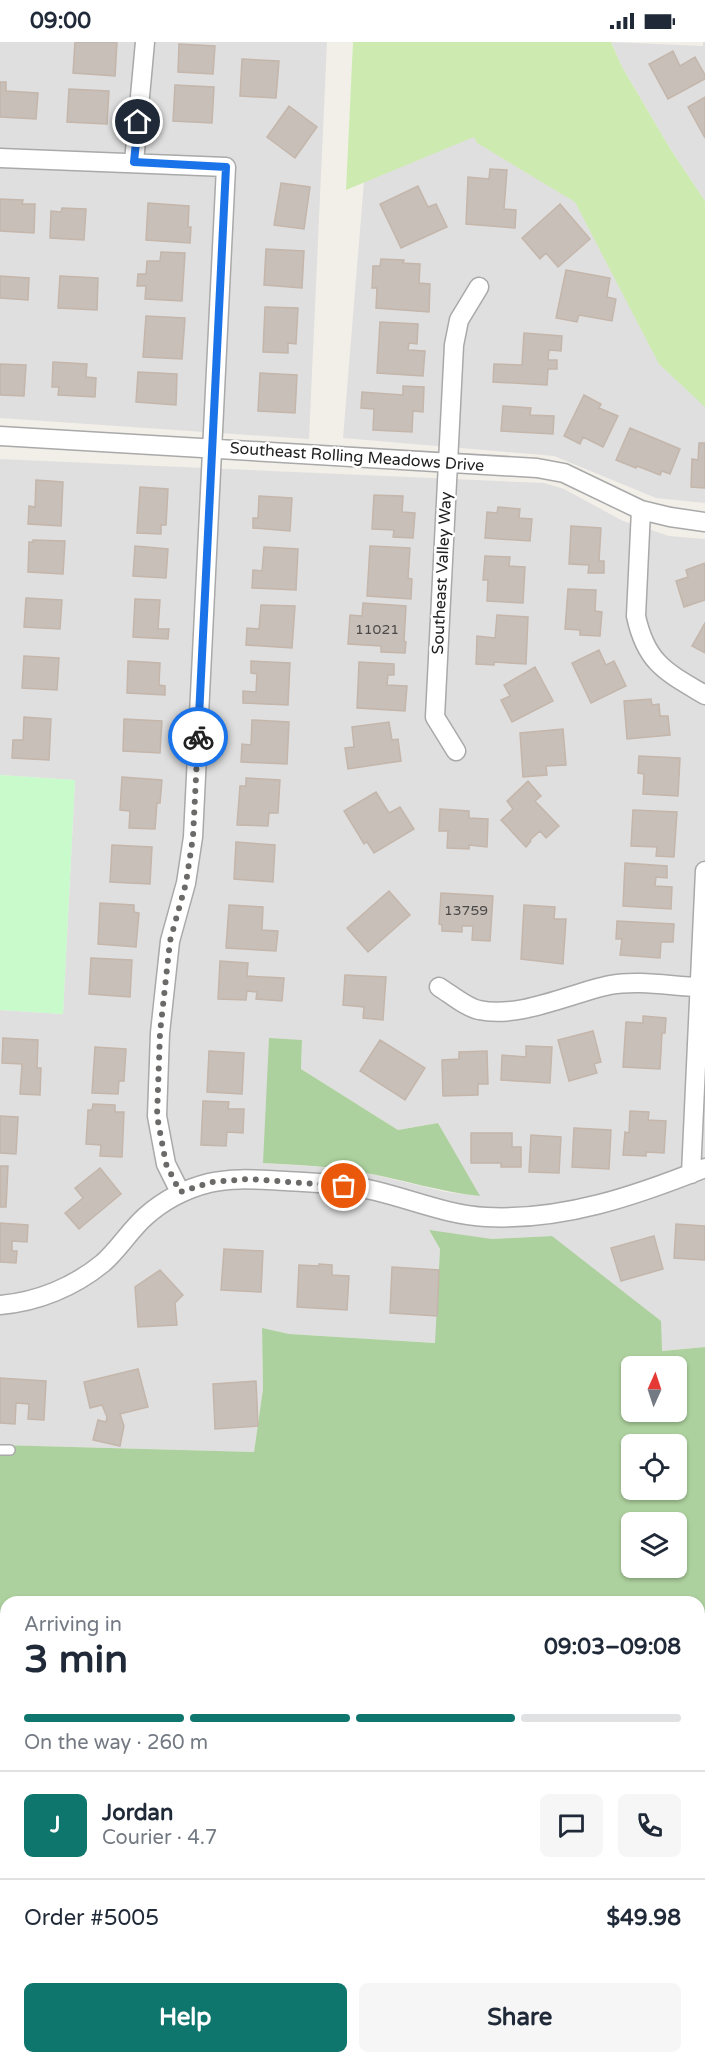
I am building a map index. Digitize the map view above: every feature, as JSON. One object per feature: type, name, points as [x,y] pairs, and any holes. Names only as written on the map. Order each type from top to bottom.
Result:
[{"type":"street","points":[[134,162],[145,42]]},
{"type":"street","points":[[0,158],[226,167],[193,837],[186,883],[170,941],[160,1033],[157,1116],[166,1164],[180,1192]]},
{"type":"street","name":"Southeast Valley Way","points":[[456,751],[435,717],[447,463],[454,345],[459,320],[479,287]]},
{"type":"street","name":"Southeast Rolling Meadows Drive","points":[[0,436],[537,468],[564,473],[641,510],[705,522]]},
{"type":"street","points":[[641,510],[636,616],[640,633],[653,659],[670,675],[705,695]]},
{"type":"street","points":[[0,1305],[24,1303],[75,1283],[103,1262],[146,1216],[180,1192],[212,1182],[249,1179],[328,1183],[375,1191],[435,1209],[485,1217],[537,1216],[590,1208],[698,1171],[699,987],[705,871]]},
{"type":"street","points":[[439,987],[478,1010],[508,1011],[612,985],[699,987]]},
{"type":"shaded area","points":[[0,42],[327,42],[309,439],[0,418]]},
{"type":"shaded area","points":[[611,42],[703,46],[705,42],[705,201],[671,150],[622,67]]},
{"type":"shaded area","points":[[465,129],[593,199],[705,344],[705,503],[656,498],[554,456],[343,438],[365,169]]},
{"type":"shaded area","points":[[0,459],[544,483],[564,489],[623,521],[669,536],[705,539],[705,1347],[661,1351],[552,1236],[492,1239],[429,1231],[440,1249],[436,1343],[289,1334],[262,1329],[263,1389],[254,1452],[0,1445],[0,1010],[63,1014],[75,780],[0,775]],"holes":[[[302,1040],[301,1069],[398,1130],[438,1123],[479,1196],[446,1192],[367,1173],[335,1168],[264,1163]]]},
{"type":"green space","points":[[353,42],[611,42],[622,67],[671,150],[705,201],[705,407],[659,364],[575,202],[477,143],[474,137],[346,190]]},
{"type":"green space","points":[[0,775],[75,780],[63,1014],[0,1010]]},
{"type":"green space","points":[[269,1038],[302,1040],[301,1069],[398,1130],[438,1123],[480,1196],[353,1171],[263,1163]]},
{"type":"green space","points":[[429,1230],[492,1239],[552,1236],[661,1321],[662,1351],[705,1347],[705,1596],[0,1596],[0,1445],[254,1452],[263,1389],[262,1328],[289,1334],[435,1343],[440,1249]]},
{"type":"building","points":[[75,42],[117,42],[115,76],[73,73]]},
{"type":"building","points":[[179,44],[215,46],[213,74],[178,72]]},
{"type":"building","points":[[673,51],[680,66],[695,57],[705,79],[668,99],[649,64]]},
{"type":"building","points":[[242,59],[279,61],[276,98],[240,96]]},
{"type":"building","points":[[0,82],[6,82],[6,91],[38,93],[36,119],[0,117]]},
{"type":"building","points":[[175,85],[214,87],[212,123],[173,121]]},
{"type":"building","points":[[69,89],[109,91],[107,124],[67,122]]},
{"type":"building","points":[[705,97],[705,138],[688,107]]},
{"type":"building","points":[[289,106],[317,127],[295,158],[267,137]]},
{"type":"building","points":[[490,169],[507,170],[504,209],[516,210],[515,228],[466,224],[468,177],[489,179]]},
{"type":"building","points":[[281,183],[310,187],[304,229],[274,225]]},
{"type":"building","points":[[418,186],[428,207],[436,204],[447,227],[401,248],[380,204]]},
{"type":"building","points":[[0,199],[23,200],[22,204],[35,204],[34,233],[0,231]]},
{"type":"building","points":[[148,203],[189,206],[190,243],[146,240]]},
{"type":"building","points":[[560,204],[590,239],[558,267],[546,253],[540,259],[522,238]]},
{"type":"building","points":[[62,208],[86,209],[84,240],[50,238],[51,211],[61,212]]},
{"type":"building","points":[[266,249],[304,251],[302,288],[264,285]]},
{"type":"building","points":[[161,252],[185,253],[182,301],[145,299],[146,286],[137,286],[138,274],[146,274],[147,261],[160,261]]},
{"type":"building","points":[[381,259],[404,260],[403,263],[420,264],[419,283],[430,284],[429,312],[376,308],[377,288],[372,288],[373,266],[380,266]]},
{"type":"building","points":[[566,270],[610,278],[607,297],[616,299],[612,321],[579,315],[577,322],[556,318]]},
{"type":"building","points":[[0,276],[29,278],[28,300],[0,298]]},
{"type":"building","points":[[60,276],[98,278],[97,310],[58,308]]},
{"type":"building","points":[[265,307],[298,308],[296,344],[288,343],[288,353],[263,352]]},
{"type":"building","points":[[146,316],[185,318],[182,359],[143,357]]},
{"type":"building","points":[[380,322],[418,324],[417,344],[409,343],[408,350],[425,351],[423,376],[377,373]]},
{"type":"building","points":[[524,333],[562,336],[561,351],[549,350],[548,360],[557,360],[557,369],[548,369],[547,385],[493,382],[494,364],[522,365]]},
{"type":"building","points":[[53,362],[87,364],[86,377],[96,378],[95,397],[58,395],[59,387],[52,387]]},
{"type":"building","points":[[0,364],[26,365],[24,396],[0,395]]},
{"type":"building","points":[[138,372],[177,374],[176,405],[136,402]]},
{"type":"building","points":[[260,373],[297,375],[295,413],[258,411]]},
{"type":"building","points":[[403,386],[424,387],[423,412],[413,411],[412,432],[373,430],[374,409],[361,408],[362,392],[403,395]]},
{"type":"building","points":[[584,395],[601,404],[599,408],[618,416],[603,447],[583,437],[580,444],[564,436]]},
{"type":"building","points":[[503,406],[531,408],[530,415],[554,416],[553,434],[501,431]]},
{"type":"building","points":[[630,428],[680,449],[670,474],[662,471],[660,475],[616,460]]},
{"type":"building","points":[[699,443],[705,443],[705,488],[691,487],[692,459],[698,460]]},
{"type":"building","points":[[36,480],[63,482],[61,526],[28,524],[29,506],[35,507]]},
{"type":"building","points":[[140,487],[168,489],[166,525],[161,525],[161,534],[137,533]]},
{"type":"building","points":[[374,495],[403,496],[402,512],[415,513],[413,538],[393,537],[394,530],[372,529]]},
{"type":"building","points":[[259,496],[292,498],[290,531],[253,528],[253,518],[258,518]]},
{"type":"building","points":[[498,507],[520,509],[519,518],[532,519],[530,541],[485,538],[487,512],[497,513]]},
{"type":"building","points":[[571,526],[601,528],[599,561],[604,561],[604,573],[588,573],[589,565],[569,564]]},
{"type":"building","points":[[33,540],[65,541],[63,574],[28,572],[29,542]]},
{"type":"building","points":[[135,546],[168,549],[166,578],[133,576]]},
{"type":"building","points":[[370,546],[410,548],[408,578],[412,579],[411,599],[367,596]]},
{"type":"building","points":[[264,547],[298,549],[296,590],[252,588],[253,570],[262,571]]},
{"type":"building","points":[[485,556],[510,557],[509,566],[525,567],[523,603],[487,601],[488,580],[483,580]]},
{"type":"building","points":[[705,563],[705,600],[684,607],[676,581],[688,577],[686,570]]},
{"type":"building","points":[[568,589],[596,590],[595,611],[602,612],[600,636],[580,635],[580,630],[565,629]]},
{"type":"building","points":[[26,598],[62,600],[60,629],[24,627]]},
{"type":"building","points":[[135,599],[160,600],[158,629],[169,629],[168,639],[133,637]]},
{"type":"building","points":[[363,603],[406,606],[405,653],[381,652],[381,646],[348,644],[350,615],[362,616]]},
{"type":"building","points":[[261,605],[295,606],[292,648],[246,645],[247,628],[259,629]]},
{"type":"building","points":[[497,615],[528,617],[526,664],[494,662],[494,665],[476,664],[477,636],[495,638]]},
{"type":"building","points":[[705,623],[705,653],[692,646]]},
{"type":"building","points":[[599,650],[606,665],[614,661],[626,686],[591,703],[572,663]]},
{"type":"building","points":[[24,656],[59,658],[57,690],[22,688]]},
{"type":"building","points":[[128,661],[160,663],[159,685],[165,686],[165,695],[127,693]]},
{"type":"building","points":[[251,661],[290,663],[288,705],[243,703],[243,691],[256,692],[257,674],[251,673]]},
{"type":"building","points":[[359,662],[394,664],[394,675],[388,675],[387,685],[407,686],[405,711],[357,708]]},
{"type":"building","points":[[535,667],[553,701],[512,722],[501,700],[510,696],[504,685]]},
{"type":"building","points":[[651,699],[652,705],[659,704],[660,716],[668,716],[670,735],[627,739],[624,701]]},
{"type":"building","points":[[24,717],[51,719],[49,760],[12,758],[13,740],[23,740]]},
{"type":"building","points":[[124,719],[162,721],[160,753],[123,751]]},
{"type":"building","points":[[252,720],[289,722],[287,764],[241,762],[242,744],[251,745]]},
{"type":"building","points":[[389,722],[392,740],[398,739],[401,761],[348,769],[345,748],[354,747],[352,727]]},
{"type":"building","points":[[563,729],[566,765],[546,766],[547,775],[523,777],[520,733]]},
{"type":"building","points":[[639,756],[680,758],[678,796],[643,794],[644,774],[638,773]]},
{"type":"building","points":[[122,777],[162,780],[155,829],[129,828],[130,811],[120,810]]},
{"type":"building","points":[[246,778],[280,780],[278,813],[269,813],[268,826],[237,825],[240,786],[246,786]]},
{"type":"building","points":[[528,781],[541,796],[535,801],[559,826],[546,838],[540,831],[526,847],[501,820],[513,809],[507,801]]},
{"type":"building","points":[[376,792],[389,813],[400,807],[414,829],[374,853],[367,842],[364,844],[344,811]]},
{"type":"building","points":[[440,809],[469,811],[469,818],[488,819],[487,847],[469,845],[469,849],[447,848],[448,831],[439,831]]},
{"type":"building","points":[[633,810],[677,812],[674,857],[656,856],[657,847],[631,846]]},
{"type":"building","points":[[236,842],[275,845],[273,882],[234,879]]},
{"type":"building","points":[[112,845],[152,847],[150,884],[110,882]]},
{"type":"building","points":[[625,863],[667,866],[667,878],[656,877],[655,886],[672,887],[671,909],[623,906]]},
{"type":"building","points":[[389,891],[410,915],[368,952],[347,928]]},
{"type":"building","points":[[441,893],[493,896],[490,941],[472,940],[473,926],[462,926],[462,932],[442,931],[442,925],[439,924]]},
{"type":"building","points":[[100,903],[134,905],[134,912],[139,913],[136,947],[98,944]]},
{"type":"building","points":[[229,905],[263,907],[262,930],[278,931],[276,951],[226,948]]},
{"type":"building","points":[[524,905],[555,907],[554,919],[566,919],[563,964],[521,959]]},
{"type":"building","points":[[617,921],[674,924],[673,942],[661,942],[660,958],[620,955],[622,939],[616,939]]},
{"type":"building","points":[[91,958],[132,960],[130,997],[89,994]]},
{"type":"building","points":[[220,961],[248,963],[247,976],[284,978],[282,1001],[256,999],[257,992],[247,991],[246,1000],[218,999]]},
{"type":"building","points":[[345,975],[386,977],[383,1020],[363,1018],[364,1007],[343,1005]]},
{"type":"building","points":[[643,1016],[666,1018],[665,1033],[662,1033],[660,1069],[623,1067],[626,1022],[643,1023]]},
{"type":"building","points":[[593,1031],[601,1062],[594,1064],[597,1073],[569,1081],[558,1040]]},
{"type":"building","points":[[3,1038],[38,1040],[37,1068],[41,1068],[40,1095],[20,1094],[22,1064],[2,1063]]},
{"type":"building","points":[[380,1040],[425,1068],[405,1100],[360,1071]]},
{"type":"building","points":[[526,1046],[552,1047],[550,1083],[501,1080],[502,1055],[526,1057]]},
{"type":"building","points":[[95,1047],[126,1049],[124,1081],[119,1081],[118,1094],[92,1093]]},
{"type":"building","points":[[209,1051],[244,1053],[242,1094],[207,1092]]},
{"type":"building","points":[[487,1051],[488,1084],[478,1084],[478,1095],[443,1096],[442,1060],[459,1059],[459,1052]]},
{"type":"building","points":[[203,1101],[229,1102],[228,1109],[244,1109],[243,1133],[227,1132],[226,1146],[201,1145]]},
{"type":"building","points":[[93,1104],[115,1105],[115,1112],[124,1112],[122,1157],[100,1156],[101,1145],[86,1144],[88,1110],[92,1110]]},
{"type":"building","points":[[630,1111],[649,1112],[648,1120],[666,1121],[664,1153],[646,1152],[646,1156],[623,1155],[625,1132],[629,1133]]},
{"type":"building","points":[[0,1116],[18,1117],[16,1154],[0,1153]]},
{"type":"building","points":[[574,1128],[611,1130],[609,1169],[572,1167]]},
{"type":"building","points":[[471,1133],[512,1133],[512,1147],[521,1147],[521,1167],[501,1167],[501,1163],[471,1163]]},
{"type":"building","points":[[531,1135],[561,1137],[559,1173],[529,1172]]},
{"type":"building","points":[[0,1166],[8,1166],[6,1207],[0,1207]]},
{"type":"building","points":[[100,1168],[121,1194],[79,1229],[65,1213],[83,1198],[75,1188]]},
{"type":"building","points":[[0,1223],[28,1225],[27,1242],[12,1241],[12,1251],[17,1251],[16,1263],[0,1262]]},
{"type":"building","points":[[676,1224],[705,1226],[705,1260],[674,1258]]},
{"type":"building","points":[[654,1236],[663,1269],[621,1281],[611,1248]]},
{"type":"building","points":[[224,1249],[263,1251],[261,1292],[221,1290]]},
{"type":"building","points":[[319,1264],[332,1265],[332,1275],[349,1276],[347,1310],[297,1307],[299,1265],[319,1266]]},
{"type":"building","points":[[392,1267],[439,1270],[437,1316],[390,1313]]},
{"type":"building","points":[[160,1270],[183,1295],[175,1303],[177,1325],[138,1327],[135,1287]]},
{"type":"building","points":[[138,1369],[148,1407],[120,1414],[124,1426],[120,1446],[93,1440],[98,1420],[106,1422],[107,1417],[102,1405],[90,1408],[84,1382]]},
{"type":"building","points":[[0,1378],[46,1381],[44,1420],[28,1419],[29,1404],[16,1403],[15,1424],[0,1423]]},
{"type":"building","points":[[256,1381],[258,1426],[215,1429],[213,1384]]},
{"type":"way so far","points":[[198,737],[193,837],[186,883],[170,941],[160,1033],[157,1116],[166,1164],[180,1192],[212,1182],[249,1179],[328,1183],[344,1186]]},
{"type":"route","points":[[138,122],[134,162],[226,167],[198,737]]}]
